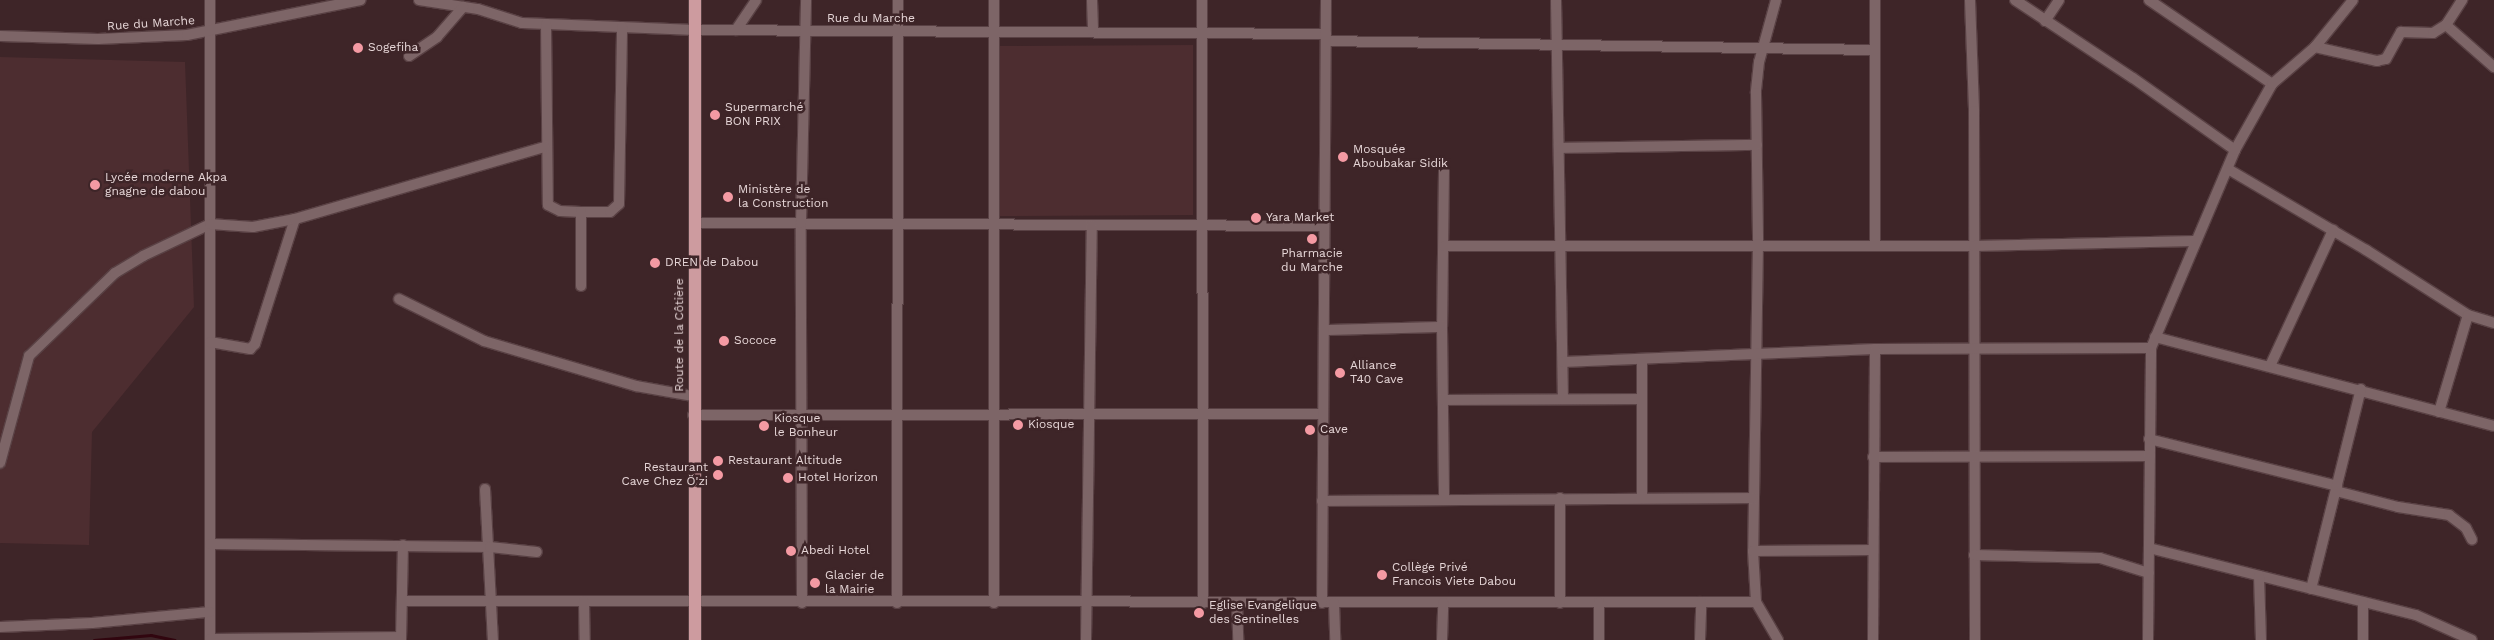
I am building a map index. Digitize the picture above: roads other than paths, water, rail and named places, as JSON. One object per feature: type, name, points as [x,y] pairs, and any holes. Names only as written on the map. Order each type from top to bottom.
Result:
[{"type":"main road","name":"Route de la Côtière","points":[[695,640],[693,396],[696,0]]},
{"type":"street","points":[[210,0],[210,639],[401,639],[403,546]]},
{"type":"street","points":[[302,11],[303,0]]},
{"type":"street","name":"Rue du Marche","points":[[0,36],[157,38],[210,32],[360,0]]},
{"type":"street","name":"Rue du Marche","points":[[419,0],[462,7],[477,5],[506,20],[546,24],[695,30],[1202,33],[1875,50]]},
{"type":"street","points":[[736,30],[756,0]]},
{"type":"street","points":[[802,603],[801,223],[806,0]]},
{"type":"street","points":[[897,603],[898,0]]},
{"type":"street","points":[[994,0],[992,414],[994,603]]},
{"type":"street","points":[[1092,0],[1093,32]]},
{"type":"street","points":[[1202,0],[1203,603]]},
{"type":"street","points":[[1322,603],[1326,0]]},
{"type":"street","points":[[1556,0],[1562,245],[1563,399]]},
{"type":"street","points":[[1776,0],[1762,47],[1756,93],[1758,244],[1753,551],[1756,602],[1778,640]]},
{"type":"street","points":[[1875,0],[1875,244]]},
{"type":"street","points":[[1970,0],[1975,346],[1973,456],[1975,640]]},
{"type":"street","points":[[2015,0],[2133,78],[2235,150]]},
{"type":"street","points":[[2045,21],[2059,0]]},
{"type":"street","points":[[2149,0],[2272,84]]},
{"type":"street","points":[[2148,640],[2151,348],[2194,241],[2235,150],[2272,84],[2315,47],[2353,0]]},
{"type":"street","points":[[2315,47],[2377,61],[2391,54],[2402,32],[2433,33],[2446,25],[2462,0]]},
{"type":"street","points":[[410,56],[437,37],[462,7]]},
{"type":"street","points":[[546,24],[545,147],[548,206],[560,211],[581,212],[610,212],[619,204],[622,27]]},
{"type":"street","points":[[2446,25],[2494,67]]},
{"type":"street","points":[[1559,148],[1757,145]]},
{"type":"street","points":[[0,463],[23,371],[29,356],[38,345],[115,273],[143,256],[210,224],[253,227],[295,219],[545,147]]},
{"type":"street","points":[[2228,169],[2332,230],[2468,315],[2494,323]]},
{"type":"street","points":[[1444,170],[1442,327],[1444,498]]},
{"type":"street","points":[[581,212],[581,286]]},
{"type":"street","points":[[210,342],[250,349],[255,344],[295,219]]},
{"type":"street","points":[[694,223],[1324,226]]},
{"type":"street","points":[[1086,640],[1092,225]]},
{"type":"street","points":[[2270,366],[2332,230]]},
{"type":"street","points":[[1444,246],[1875,244],[1974,246],[2194,241]]},
{"type":"street","points":[[399,298],[484,341],[636,386],[693,396]]},
{"type":"street","points":[[2439,412],[2468,315]]},
{"type":"street","points":[[1324,330],[1442,327]]},
{"type":"street","points":[[2155,337],[2361,389],[2494,426]]},
{"type":"street","points":[[1563,362],[1755,355],[1875,348],[1975,346],[2151,348]]},
{"type":"street","points":[[1873,640],[1875,348]]},
{"type":"street","points":[[1642,360],[1642,497]]},
{"type":"street","points":[[2312,589],[2361,389]]},
{"type":"street","points":[[1443,400],[1642,399]]},
{"type":"street","points":[[693,415],[1323,414]]},
{"type":"street","points":[[2149,439],[2398,507],[2449,515],[2466,528],[2472,540]]},
{"type":"street","points":[[1874,457],[2150,456]]},
{"type":"street","points":[[485,489],[494,600],[493,640]]},
{"type":"street","points":[[1322,501],[1444,498],[1753,498]]},
{"type":"street","points":[[1560,498],[1560,602]]},
{"type":"street","points":[[210,544],[490,547],[536,552]]},
{"type":"street","points":[[2149,548],[2416,615],[2472,640]]},
{"type":"street","points":[[1753,551],[1873,550]]},
{"type":"street","points":[[1974,555],[2100,558],[2149,573]]},
{"type":"street","points":[[2259,576],[2261,640]]},
{"type":"street","points":[[402,602],[494,600],[695,603],[1756,602]]},
{"type":"street","points":[[584,601],[584,640]]},
{"type":"street","points":[[1442,640],[1443,602]]},
{"type":"street","points":[[1599,602],[1599,640]]},
{"type":"street","points":[[1700,640],[1701,602]]},
{"type":"street","points":[[2363,602],[2363,640]]},
{"type":"street","points":[[1238,603],[1238,640]]},
{"type":"street","points":[[1334,603],[1335,640]]},
{"type":"street","points":[[0,627],[92,623],[209,612]]},
{"type":"waterway","points":[[94,640],[151,635],[174,640]]},
{"type":"place","name":"Sogefiha","points":[[358,48]]},
{"type":"place","name":"Supermarché BON PRIX","points":[[715,115]]},
{"type":"place","name":"Mosquée Aboubakar Sidik","points":[[1343,157]]},
{"type":"place","name":"Lycée moderne Akpa gnagne de dabou","points":[[95,185]]},
{"type":"place","name":"Ministère de la Construction","points":[[728,197]]},
{"type":"place","name":"Yara Market","points":[[1256,218]]},
{"type":"place","name":"Pharmacie du Marche","points":[[1312,239]]},
{"type":"place","name":"DREN de Dabou","points":[[655,263]]},
{"type":"place","name":"Sococe","points":[[724,341]]},
{"type":"place","name":"Alliance T40 Cave","points":[[1340,373]]},
{"type":"place","name":"Kiosque","points":[[1018,425]]},
{"type":"place","name":"Kiosque le Bonheur","points":[[764,426]]},
{"type":"place","name":"Cave","points":[[1310,430]]},
{"type":"place","name":"Restaurant Altitude","points":[[718,461]]},
{"type":"place","name":"Restaurant Cave Chez Ö'zi","points":[[718,475]]},
{"type":"place","name":"Hotel Horizon","points":[[788,478]]},
{"type":"place","name":"Abedi Hotel","points":[[791,551]]},
{"type":"place","name":"Collège Privé Francois Viete Dabou","points":[[1382,575]]},
{"type":"place","name":"Glacier de la Mairie","points":[[815,583]]},
{"type":"place","name":"Eglise Evangelique des Sentinelles","points":[[1199,613]]}]
